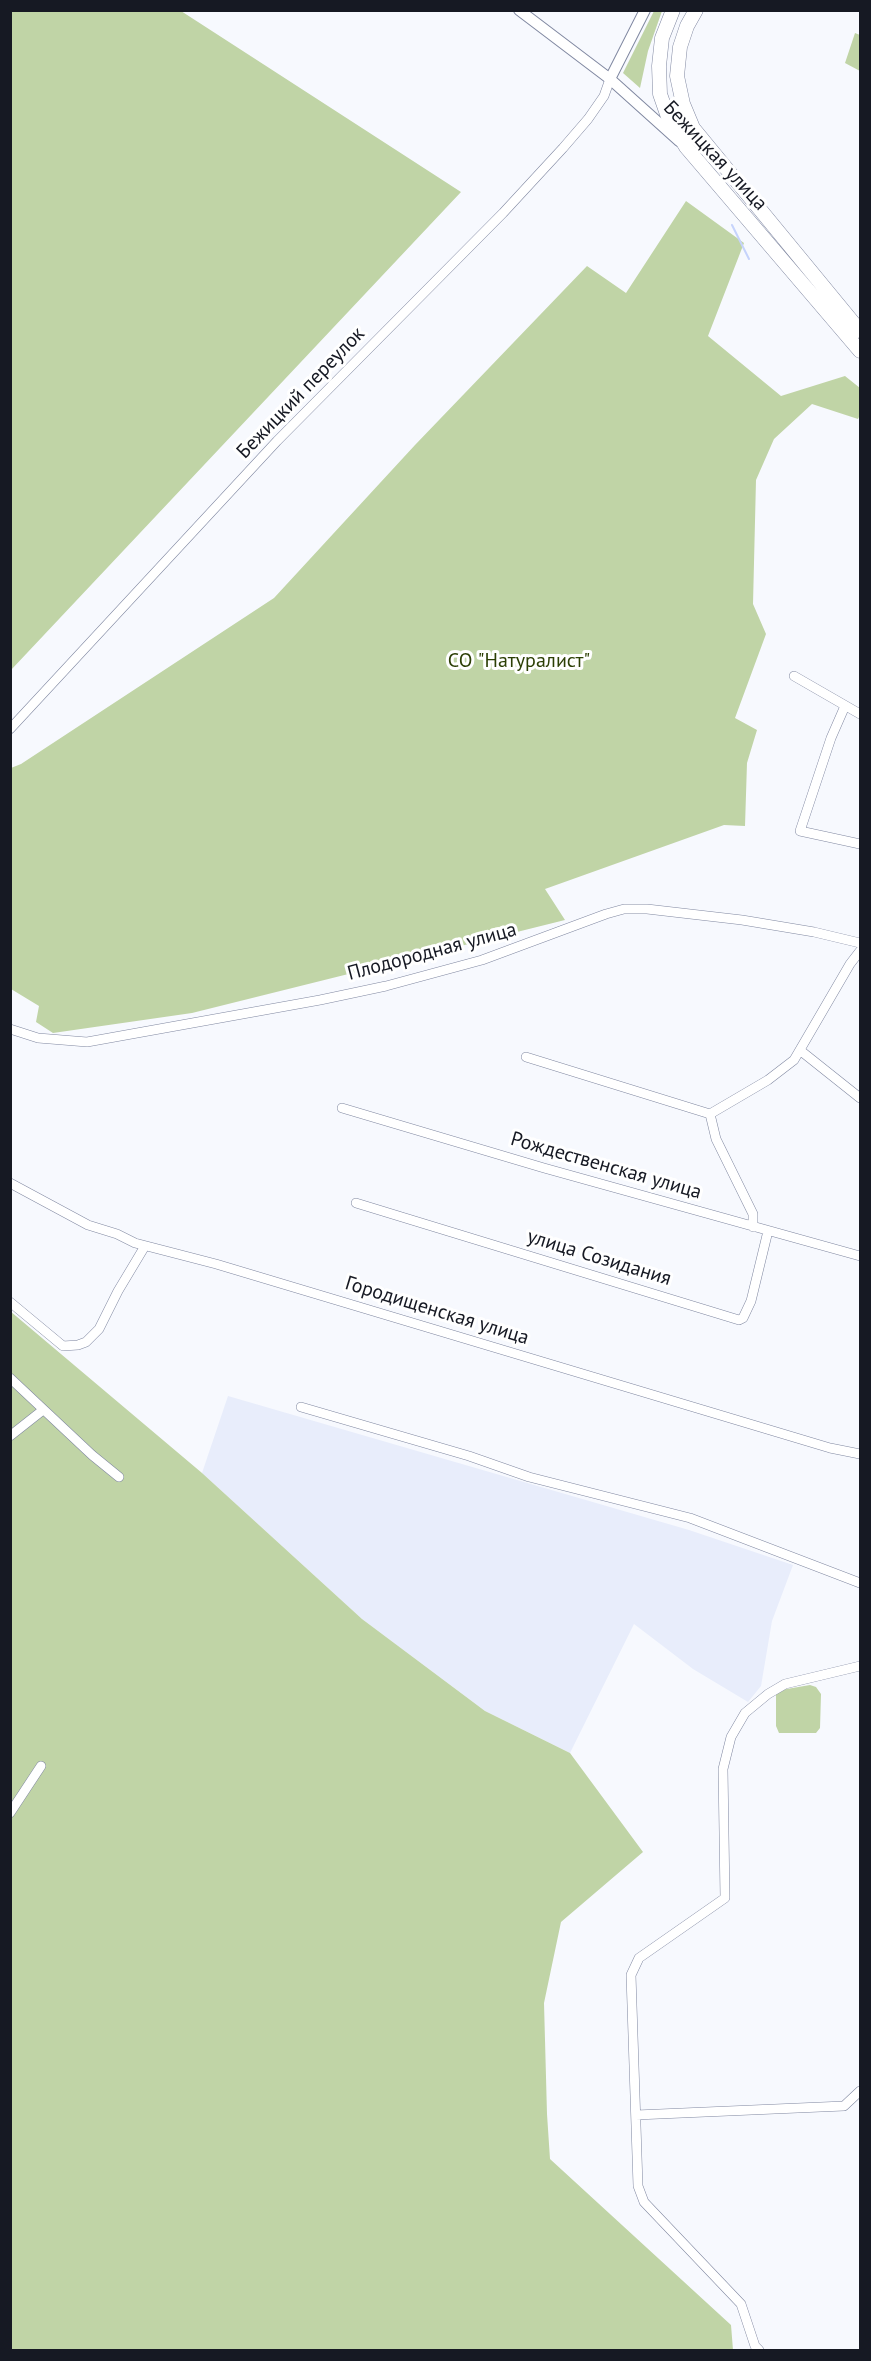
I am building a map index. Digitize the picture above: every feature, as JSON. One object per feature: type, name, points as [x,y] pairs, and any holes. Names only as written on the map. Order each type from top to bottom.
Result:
[{"type":"main road","points":[[673,10],[662,38],[659,66],[660,94],[668,117],[686,147]]},
{"type":"main road","name":"Бежицкая улица","points":[[696,10],[687,26],[680,47],[677,76],[683,104],[693,128],[861,331]]},
{"type":"main road","name":"Бежицкая улица","points":[[686,147],[861,351]]},
{"type":"street","name":"Бежицкая улица","points":[[519,10],[610,79],[686,147]]},
{"type":"street","points":[[610,79],[645,10]]},
{"type":"street","name":"Бежицкий переулок","points":[[10,729],[277,441],[503,213],[556,156],[588,119],[604,96],[610,79]]},
{"type":"street","points":[[794,676],[861,714]]},
{"type":"street","points":[[846,706],[831,738],[800,831],[861,844]]},
{"type":"street","name":"Плодородная улица","points":[[10,1029],[38,1038],[87,1042],[320,1000],[386,986],[482,960],[624,909],[647,909],[742,920],[861,943]]},
{"type":"street","points":[[526,1058],[710,1114],[768,1080],[794,1060],[839,983],[861,951]]},
{"type":"street","points":[[801,1051],[861,1098]]},
{"type":"street","name":"Рождественская улица","points":[[342,1108],[861,1256]]},
{"type":"street","points":[[710,1114],[716,1139],[753,1214],[753,1227]]},
{"type":"street","name":"Городищенская улица","points":[[10,1183],[88,1225],[145,1246],[228,1267],[830,1448],[861,1454]]},
{"type":"street","name":"улица Созидания","points":[[356,1203],[739,1320],[743,1318],[751,1301],[768,1231]]},
{"type":"street","points":[[10,1302],[63,1346],[78,1345],[94,1336],[145,1246]]},
{"type":"street","points":[[10,1378],[119,1477]]},
{"type":"street","points":[[300,1407],[469,1456],[529,1477],[690,1518],[861,1582]]},
{"type":"street","points":[[10,1436],[43,1410]]},
{"type":"street","points":[[759,2350],[755,2346],[741,2304],[644,2202],[639,2186],[631,1975],[639,1958],[725,1898],[723,1769],[731,1737],[745,1713],[768,1694],[785,1684],[861,1666]]},
{"type":"street","points":[[10,1813],[41,1766]]},
{"type":"street","points":[[636,2115],[844,2106],[861,2091]]},
{"type":"shaded area","points":[[228,1396],[689,1530],[793,1565],[772,1621],[761,1686],[748,1702],[693,1669],[634,1624],[570,1753],[485,1711],[362,1619],[202,1473]]},
{"type":"green space","points":[[11,10],[181,11],[461,192],[11,670]]},
{"type":"green space","points":[[654,11],[662,11],[648,51],[640,88],[623,73]]},
{"type":"green space","points":[[855,33],[860,35],[860,71],[845,63]]},
{"type":"green space","name":"СО \"Натуралист\"","points":[[686,201],[744,243],[708,336],[781,396],[845,376],[860,388],[858,419],[812,404],[774,439],[756,480],[753,604],[766,634],[735,718],[757,730],[747,763],[745,826],[724,825],[545,889],[565,920],[192,1013],[53,1033],[36,1022],[39,1006],[11,989],[11,768],[21,764],[274,598],[415,445],[587,266],[626,293]]},
{"type":"green space","points":[[10,1311],[202,1473],[362,1619],[485,1711],[570,1753],[643,1852],[561,1922],[544,2003],[550,2159],[731,2325],[733,2350],[11,2350]]},
{"type":"green space","points":[[810,1685],[816,1687],[821,1694],[820,1728],[816,1733],[779,1733],[776,1726],[776,1694],[781,1690]]},
{"type":"waterway","points":[[732,225],[749,259]]}]
